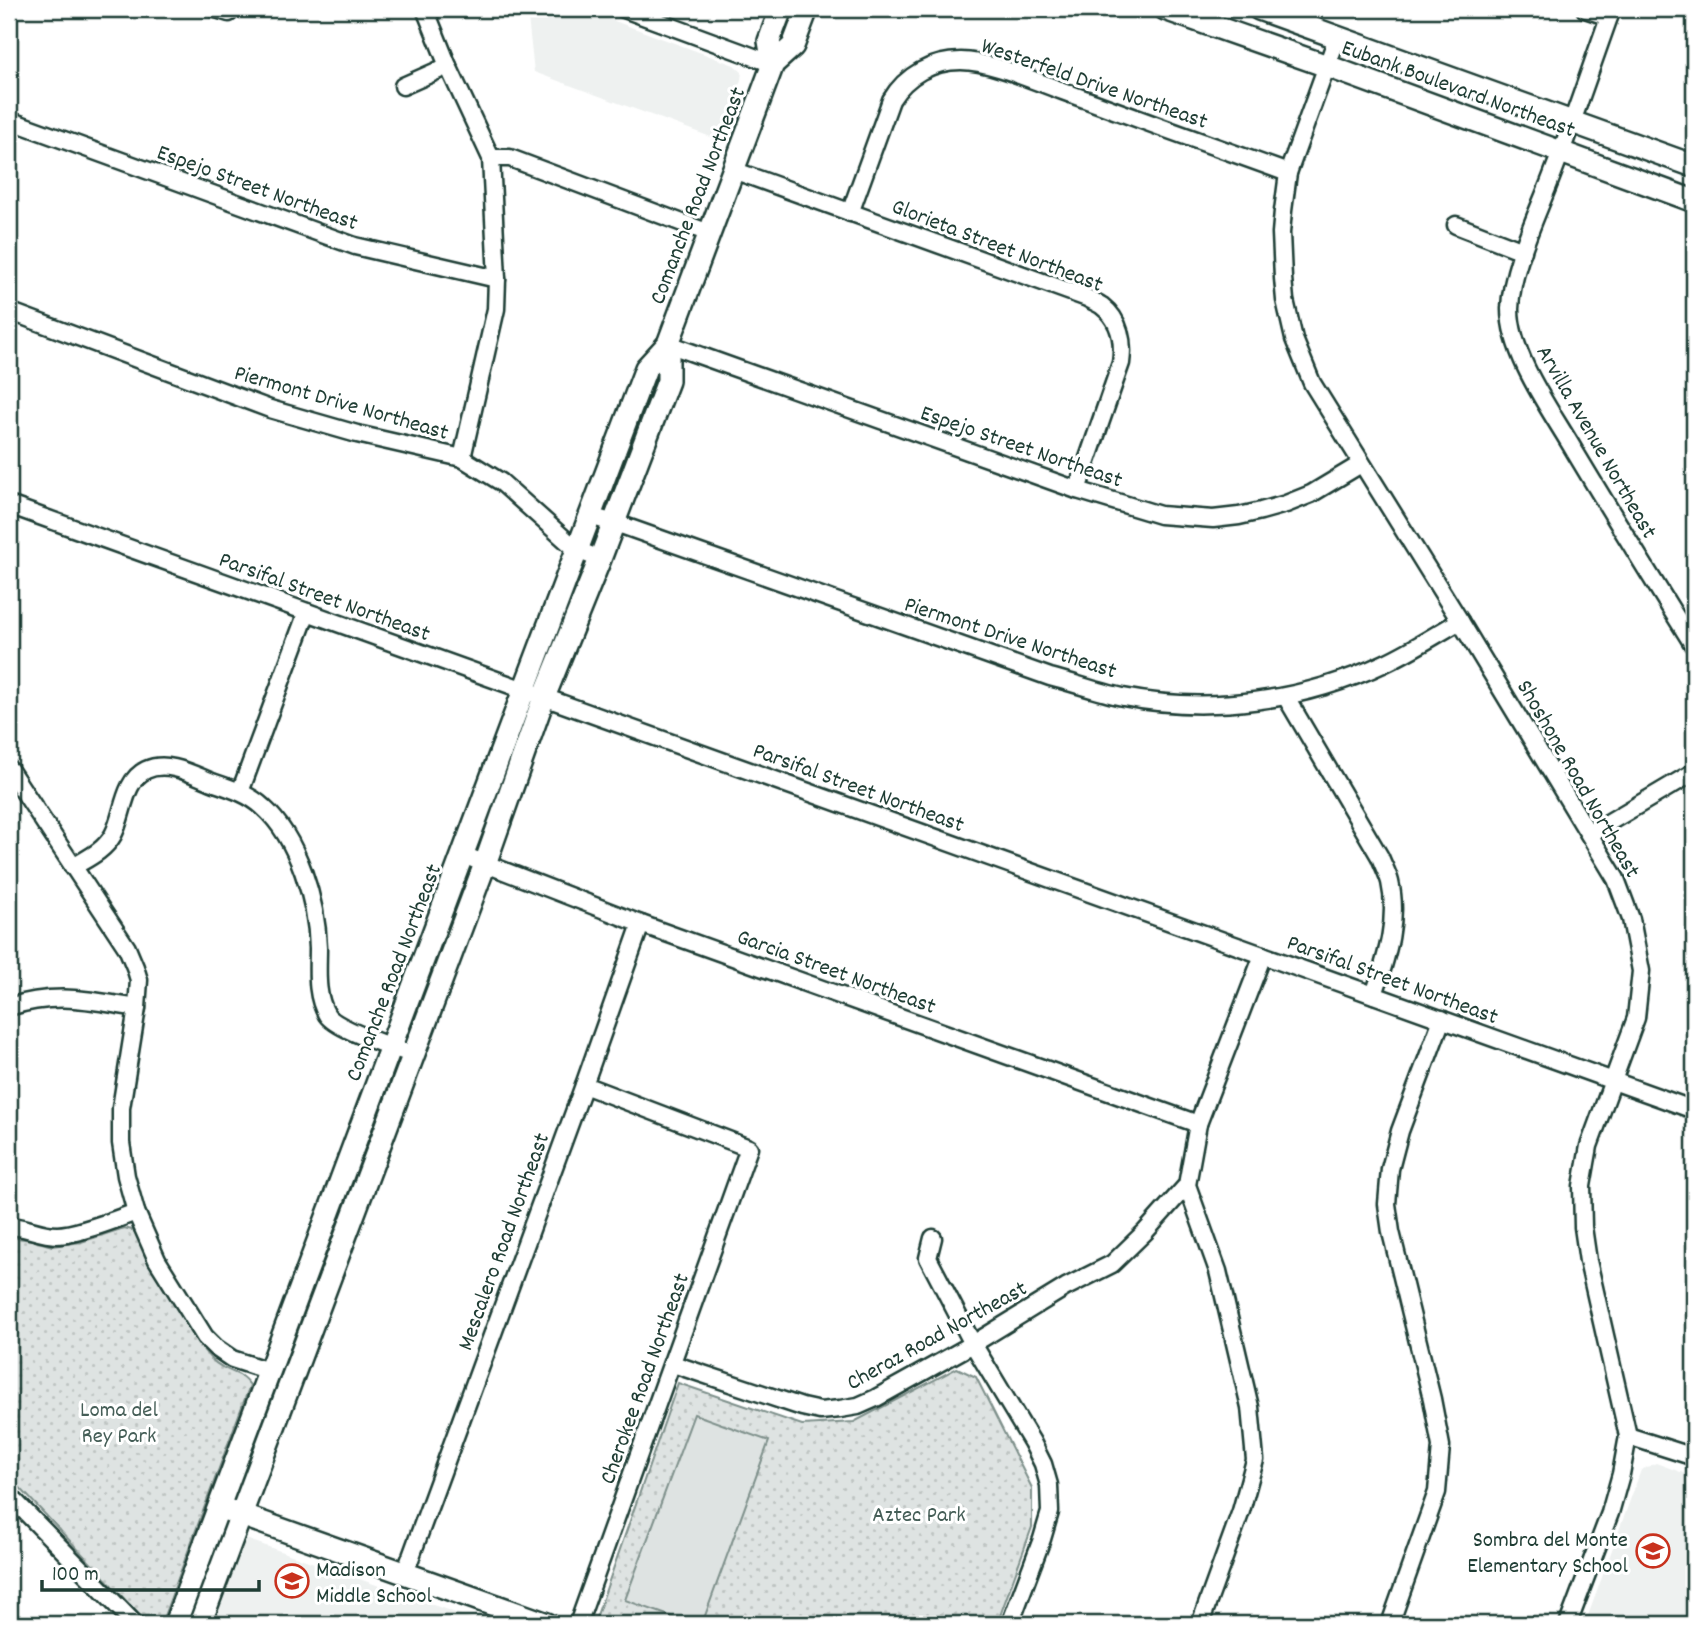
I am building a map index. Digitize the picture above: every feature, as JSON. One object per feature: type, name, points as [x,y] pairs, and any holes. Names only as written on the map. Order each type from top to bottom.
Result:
[{"type":"street","points":[[216,9],[229,13],[230,9]]},
{"type":"street","points":[[425,9],[447,66],[491,158],[498,279],[496,309],[462,458]]},
{"type":"street","points":[[624,9],[773,64]]},
{"type":"street","name":"Comanche Road Northeast","points":[[773,64],[769,41],[781,9]]},
{"type":"street","name":"Comanche Road Northeast","points":[[174,1624],[463,855],[534,694],[600,559],[668,381],[668,344],[773,64],[793,46],[807,9]]},
{"type":"street","name":"Eubank Boulevard Northeast","points":[[1165,9],[1694,201]]},
{"type":"street","name":"Eubank Boulevard Northeast","points":[[1259,9],[1694,166]]},
{"type":"street","points":[[1585,9],[1611,13]]},
{"type":"street","name":"Arvilla Avenue Northeast","points":[[1611,13],[1523,251],[1512,290],[1512,333],[1531,376],[1694,646]]},
{"type":"street","name":"Shoshone Road Northeast","points":[[1337,38],[1288,173],[1283,211],[1282,255],[1285,300],[1294,339],[1312,383],[1616,879],[1631,919],[1641,971],[1636,1018],[1589,1146],[1582,1186],[1583,1227],[1588,1261],[1628,1436],[1610,1513],[1568,1624]]},
{"type":"street","name":"Westerfeld Drive Northeast","points":[[850,212],[897,90],[923,69],[943,62],[971,61],[1018,75],[1288,173]]},
{"type":"street","points":[[403,86],[447,66]]},
{"type":"street","name":"Espejo Street Northeast","points":[[9,120],[355,246],[498,279]]},
{"type":"street","points":[[491,158],[510,158],[709,233]]},
{"type":"street","name":"Glorieta Street Northeast","points":[[733,170],[1102,306],[1119,330],[1123,347],[1121,363],[1077,490]]},
{"type":"street","points":[[1456,225],[1523,251]]},
{"type":"street","name":"Piermont Drive Northeast","points":[[9,311],[270,409],[357,434],[462,458],[501,482],[577,550],[600,559]]},
{"type":"street","name":"Comanche Road Northeast","points":[[200,1624],[485,864],[577,550],[646,368],[668,344]]},
{"type":"street","name":"Espejo Street Northeast","points":[[668,344],[1077,490],[1160,515],[1213,519],[1239,516],[1286,504],[1311,494],[1361,464]]},
{"type":"street","name":"Parsifal Street Northeast","points":[[9,505],[1694,1110]]},
{"type":"street","name":"Piermont Drive Northeast","points":[[590,516],[1050,677],[1122,697],[1184,704],[1231,703],[1286,697],[1347,679],[1386,663],[1460,621]]},
{"type":"street","points":[[240,792],[307,612]]},
{"type":"street","points":[[1286,697],[1380,857],[1390,882],[1394,916],[1389,946],[1374,995]]},
{"type":"street","points":[[73,867],[102,850],[113,834],[131,785],[144,771],[161,765],[175,768],[240,792],[263,807],[281,827],[301,866],[313,907],[318,944],[320,999],[328,1017],[349,1030],[413,1055]]},
{"type":"street","points":[[9,769],[127,948],[135,967],[139,981],[137,1008],[121,1108],[121,1143],[126,1176],[136,1212],[157,1260],[205,1336],[216,1348],[232,1359],[291,1379]]},
{"type":"street","points":[[1589,834],[1694,772]]},
{"type":"street","name":"Garcia Street Northeast","points":[[463,855],[641,924],[1198,1124]]},
{"type":"street","name":"Mescalero Road Northeast","points":[[404,1573],[641,924]]},
{"type":"street","points":[[1200,1624],[1241,1511],[1255,1460],[1250,1407],[1218,1271],[1187,1185],[1198,1124],[1263,955]]},
{"type":"street","points":[[9,1007],[34,999],[66,998],[137,1008]]},
{"type":"street","points":[[1390,1624],[1437,1492],[1441,1446],[1391,1232],[1387,1204],[1390,1169],[1400,1131],[1442,1019]]},
{"type":"street","name":"Cherokee Road Northeast","points":[[579,1624],[749,1148],[584,1085]]},
{"type":"street","name":"Cheraz Road Northeast","points":[[673,1364],[802,1407],[830,1410],[858,1406],[973,1343],[1066,1287],[1112,1264],[1187,1185]]},
{"type":"street","points":[[9,1226],[60,1235],[136,1212]]},
{"type":"street","points":[[933,1238],[928,1258],[973,1343],[1032,1442],[1043,1464],[1049,1485],[1050,1512],[1010,1624]]},
{"type":"street","points":[[1628,1436],[1694,1457]]},
{"type":"street","points":[[9,1495],[135,1624]]},
{"type":"street","points":[[219,1507],[547,1624]]},
{"type":"shaded area","points":[[527,9],[582,9],[734,65],[742,72],[741,80],[719,140],[534,72]]},
{"type":"shaded area","name":"Sombra del Monte Elementary School","points":[[1656,1463],[1694,1477],[1694,1624],[1585,1624],[1641,1470]]},
{"type":"shaded area","name":"Madison Middle School","points":[[243,1538],[487,1624],[204,1624]]},
{"type":"green space","name":"Loma del Rey Park","points":[[124,1228],[137,1234],[203,1350],[215,1362],[240,1375],[250,1385],[161,1624],[148,1624],[9,1476],[9,1237],[52,1246],[81,1242]]},
{"type":"green space","name":"Aztec Park","points":[[957,1368],[976,1377],[1032,1488],[1032,1527],[997,1624],[594,1624],[678,1383],[802,1425],[854,1422]]},
{"type":"green space","points":[[694,1414],[769,1441],[702,1624],[692,1624],[625,1600]]},
{"type":"place","name":"Sombra del Monte Elementary School","points":[[1653,1551]]},
{"type":"place","name":"Madison Middle School","points":[[292,1581]]}]
